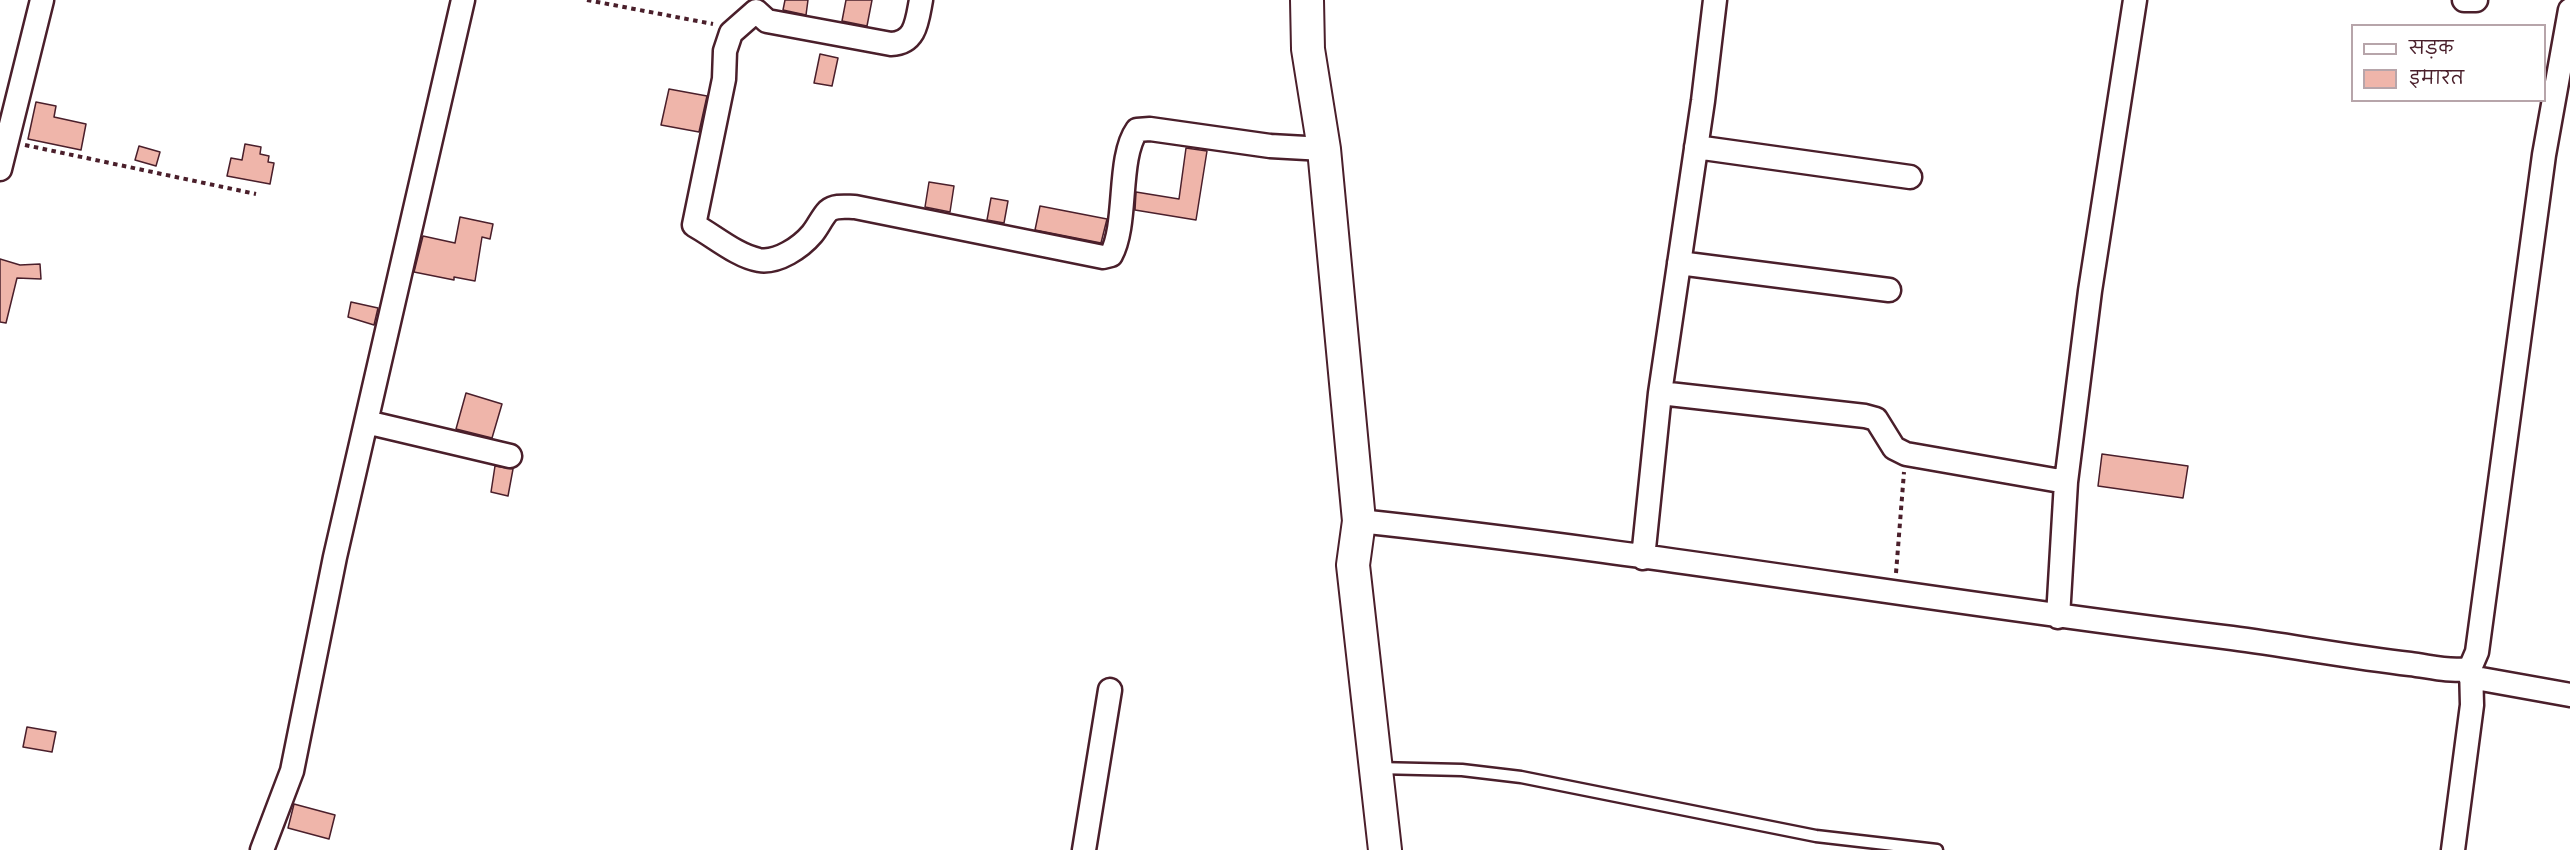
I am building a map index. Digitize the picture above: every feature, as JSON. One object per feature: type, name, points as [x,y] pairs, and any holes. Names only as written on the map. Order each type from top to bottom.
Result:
[{"type":"street","points":[[0,169],[42,0]]},
{"type":"street","points":[[262,850],[292,771],[335,557],[463,0]]},
{"type":"street","points":[[921,0],[914,32],[911,38],[903,44],[891,44],[766,21],[756,6],[738,29],[731,33],[725,51],[724,80],[694,225],[741,253],[761,260],[778,257],[797,247],[811,235],[829,210],[840,206],[1103,257],[1111,255],[1116,246],[1122,193],[1132,141],[1137,130],[1150,129],[1260,145],[1324,149]]},
{"type":"street","points":[[1307,0],[1308,50],[1324,149],[1359,520],[1353,565],[1385,850]]},
{"type":"street","points":[[1643,558],[1660,393],[1715,0]]},
{"type":"street","points":[[2058,617],[2066,482],[2090,291],[2135,0]]},
{"type":"street","points":[[2464,0],[2476,0]]},
{"type":"street","points":[[2453,850],[2472,705],[2470,671],[2477,652],[2481,627],[2541,178],[2570,10]]},
{"type":"street","points":[[1696,147],[1910,177]]},
{"type":"street","points":[[1679,262],[1889,290]]},
{"type":"street","points":[[1660,393],[1865,416],[1876,419],[1894,448],[1906,454],[2066,482]]},
{"type":"street","points":[[366,422],[510,456]]},
{"type":"street","points":[[1359,520],[1500,536],[1643,558],[1894,591],[2058,617],[2470,671],[2570,695]]},
{"type":"street","points":[[1084,850],[1110,690]]},
{"type":"lane","points":[[1377,768],[1462,770],[1521,777],[1816,836],[1937,850]]},
{"type":"path","points":[[587,0],[738,29]]},
{"type":"path","points":[[6,141],[256,194]]},
{"type":"path","points":[[1894,591],[1906,454]]},
{"type":"building","points":[[785,0],[808,0],[806,15],[783,10]]},
{"type":"building","points":[[846,0],[872,0],[867,26],[842,21]]},
{"type":"building","points":[[820,54],[838,58],[832,86],[814,83]]},
{"type":"building","points":[[669,89],[707,96],[699,132],[661,125]]},
{"type":"building","points":[[36,102],[56,106],[54,117],[86,124],[81,150],[28,139]]},
{"type":"building","points":[[245,144],[261,147],[260,154],[269,156],[268,162],[274,163],[270,184],[227,176],[231,158],[242,160]]},
{"type":"building","points":[[139,146],[160,152],[156,166],[135,160]]},
{"type":"building","points":[[1186,148],[1207,151],[1196,220],[1135,210],[1136,192],[1179,199]]},
{"type":"building","points":[[929,182],[954,186],[950,212],[925,207]]},
{"type":"building","points":[[991,198],[1008,201],[1004,223],[987,220]]},
{"type":"building","points":[[1040,206],[1107,219],[1101,243],[1035,230]]},
{"type":"building","points":[[460,217],[493,224],[490,239],[482,237],[475,281],[454,277],[454,280],[414,272],[423,236],[455,243]]},
{"type":"building","points":[[0,259],[20,265],[40,264],[41,279],[17,278],[6,323],[0,322]]},
{"type":"building","points":[[351,302],[378,308],[374,325],[348,317]]},
{"type":"building","points":[[466,393],[502,404],[492,438],[456,429]]},
{"type":"building","points":[[2102,454],[2188,466],[2183,498],[2098,486]]},
{"type":"building","points":[[495,466],[513,469],[508,496],[491,492]]},
{"type":"building","points":[[27,727],[56,732],[52,752],[23,747]]},
{"type":"building","points":[[294,804],[335,815],[329,839],[288,828]]}]
